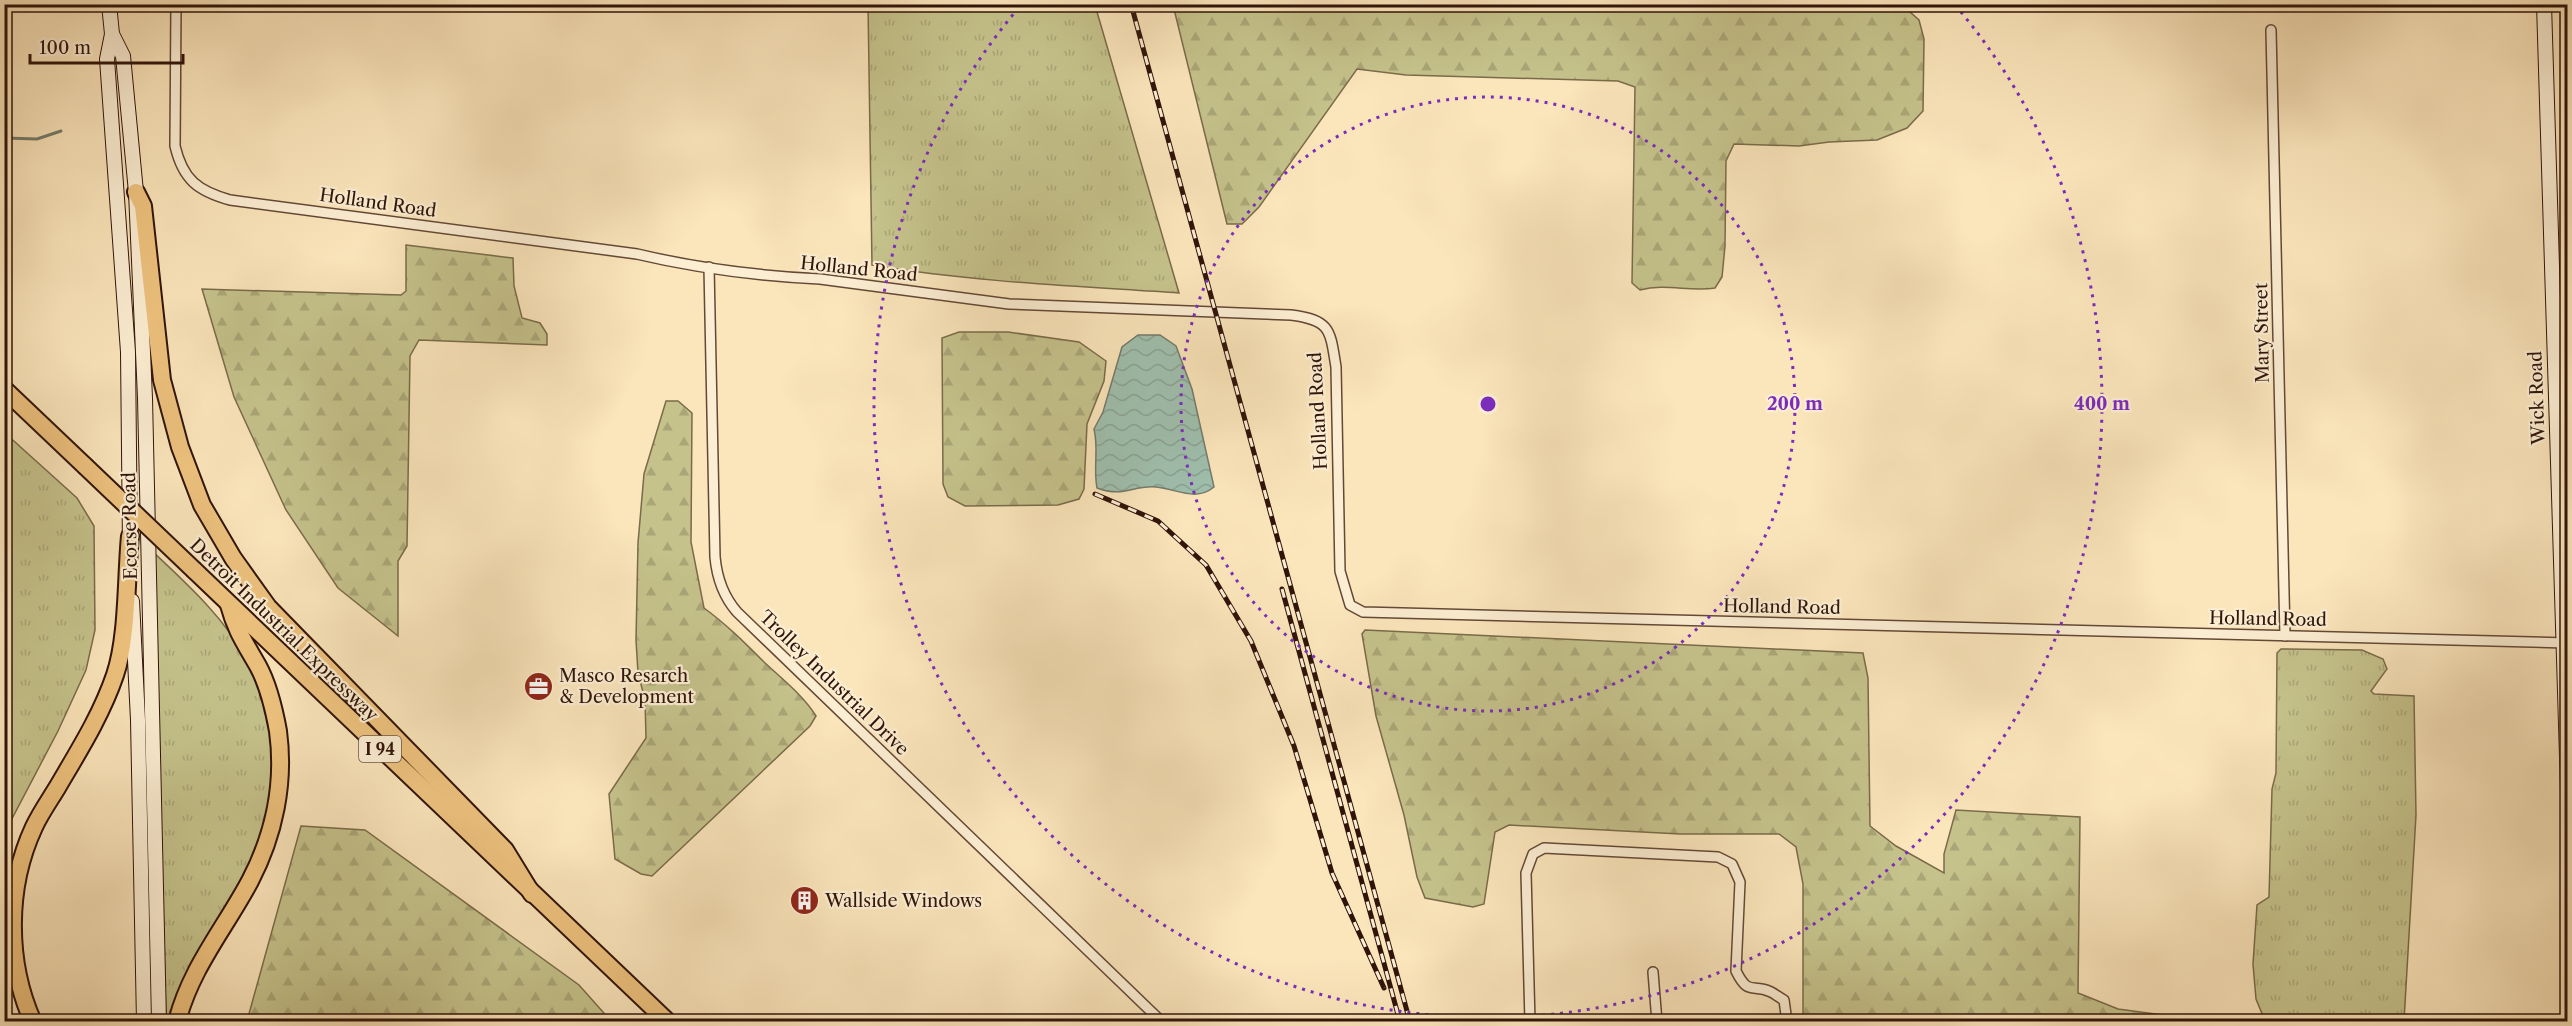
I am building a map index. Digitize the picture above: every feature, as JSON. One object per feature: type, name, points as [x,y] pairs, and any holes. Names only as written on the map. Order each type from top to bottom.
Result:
[{"type":"highway","points":[[136,192],[143,206],[162,380],[180,447],[202,505],[233,558],[267,607],[505,850],[532,894]]},
{"type":"highway","name":"Detroit Industrial Expressway","points":[[4,389],[668,1022]]},
{"type":"highway","points":[[33,1022],[21,988],[15,957],[12,922],[16,886],[23,855],[34,827],[86,740],[116,673],[122,636],[130,536]]},
{"type":"highway","points":[[177,1022],[191,981],[263,854],[278,796],[280,762],[278,732],[271,697],[259,668],[236,629],[228,604]]},
{"type":"main road","name":"Ecorse Road","points":[[109,4],[112,34],[107,58],[128,352],[130,536],[138,720],[144,1022]]},
{"type":"main road","name":"Wick Road","points":[[2544,4],[2568,790]]},
{"type":"main road","name":"Ecorse Road","points":[[112,34],[123,56],[136,192],[145,398],[159,1022]]},
{"type":"street","name":"Holland Road","points":[[176,4],[175,147],[184,172],[193,183],[208,194],[230,200],[637,254],[709,267],[1009,304],[1291,315],[1318,320],[1326,327],[1332,342],[1335,367],[1340,572],[1350,605],[1366,613],[2565,643]]},
{"type":"street","name":"Mary Street","points":[[2271,30],[2285,636]]},
{"type":"street","name":"Trolley Industrial Drive","points":[[709,267],[715,557],[721,587],[725,595],[745,620],[1162,1022]]},
{"type":"street","points":[[1530,1022],[1526,873],[1533,854],[1544,849],[1718,856],[1732,864],[1740,882],[1736,971],[1741,982],[1750,989],[1769,991],[1784,1000],[1786,1022]]},
{"type":"street","points":[[1653,972],[1657,1022]]},
{"type":"green space","points":[[868,5],[1095,5],[1179,293],[986,279],[872,265]]},
{"type":"green space","points":[[1173,5],[1902,5],[1919,20],[1924,39],[1923,111],[1907,128],[1877,140],[1799,146],[1734,144],[1726,161],[1725,246],[1722,277],[1715,288],[1659,287],[1640,290],[1632,283],[1635,87],[1618,81],[1406,75],[1357,69],[1259,207],[1242,224],[1227,224]]},
{"type":"green space","points":[[406,245],[513,258],[514,286],[522,318],[540,323],[547,334],[547,345],[419,340],[410,356],[407,546],[398,561],[398,636],[338,588],[286,510],[234,397],[202,289],[401,295],[406,291]]},
{"type":"green space","points":[[959,332],[1008,332],[1079,342],[1106,361],[1104,381],[1087,424],[1084,489],[1079,499],[1058,505],[965,506],[948,497],[943,484],[942,338]]},
{"type":"green space","points":[[666,401],[678,401],[692,413],[691,542],[704,608],[792,688],[816,716],[810,726],[652,876],[641,874],[615,859],[609,794],[646,738],[645,700],[638,673],[636,640],[638,543],[644,474]]},
{"type":"green space","points":[[5,433],[77,498],[94,526],[95,630],[86,670],[58,731],[5,832]]},
{"type":"green space","points":[[152,551],[216,615],[247,660],[266,709],[273,763],[272,789],[260,842],[249,866],[186,978],[170,1018],[166,1018]]},
{"type":"green space","points":[[1365,630],[1863,653],[1868,678],[1870,826],[1896,846],[1944,873],[1944,854],[1956,810],[2080,817],[2078,993],[2118,1009],[2208,1021],[1803,1021],[1803,884],[1796,847],[1779,834],[1680,834],[1509,825],[1495,832],[1484,904],[1473,907],[1425,898],[1417,877],[1404,815],[1376,716],[1362,634]]},
{"type":"green space","points":[[2281,649],[2362,650],[2383,659],[2387,669],[2371,691],[2374,694],[2414,696],[2416,815],[2404,1021],[2265,1021],[2256,999],[2253,964],[2257,905],[2269,897],[2272,789],[2276,773],[2277,653]]},
{"type":"green space","points":[[301,826],[365,830],[579,985],[611,1021],[247,1021]]},
{"type":"water","points":[[1138,335],[1160,335],[1176,346],[1192,389],[1214,487],[1200,494],[1156,487],[1121,492],[1097,488],[1094,429],[1103,412],[1122,347]]},
{"type":"waterway","points":[[4,138],[37,139],[61,131]]},
{"type":"railway","points":[[1131,4],[1410,1022]]},
{"type":"railway","points":[[1095,494],[1158,521],[1206,565],[1251,641],[1294,746],[1332,873],[1384,988]]},
{"type":"railway","points":[[1282,589],[1400,1022]]},
{"type":"place","name":"Masco Resarch & Development","points":[[538,686]]},
{"type":"place","name":"Wallside Windows","points":[[804,901]]}]
